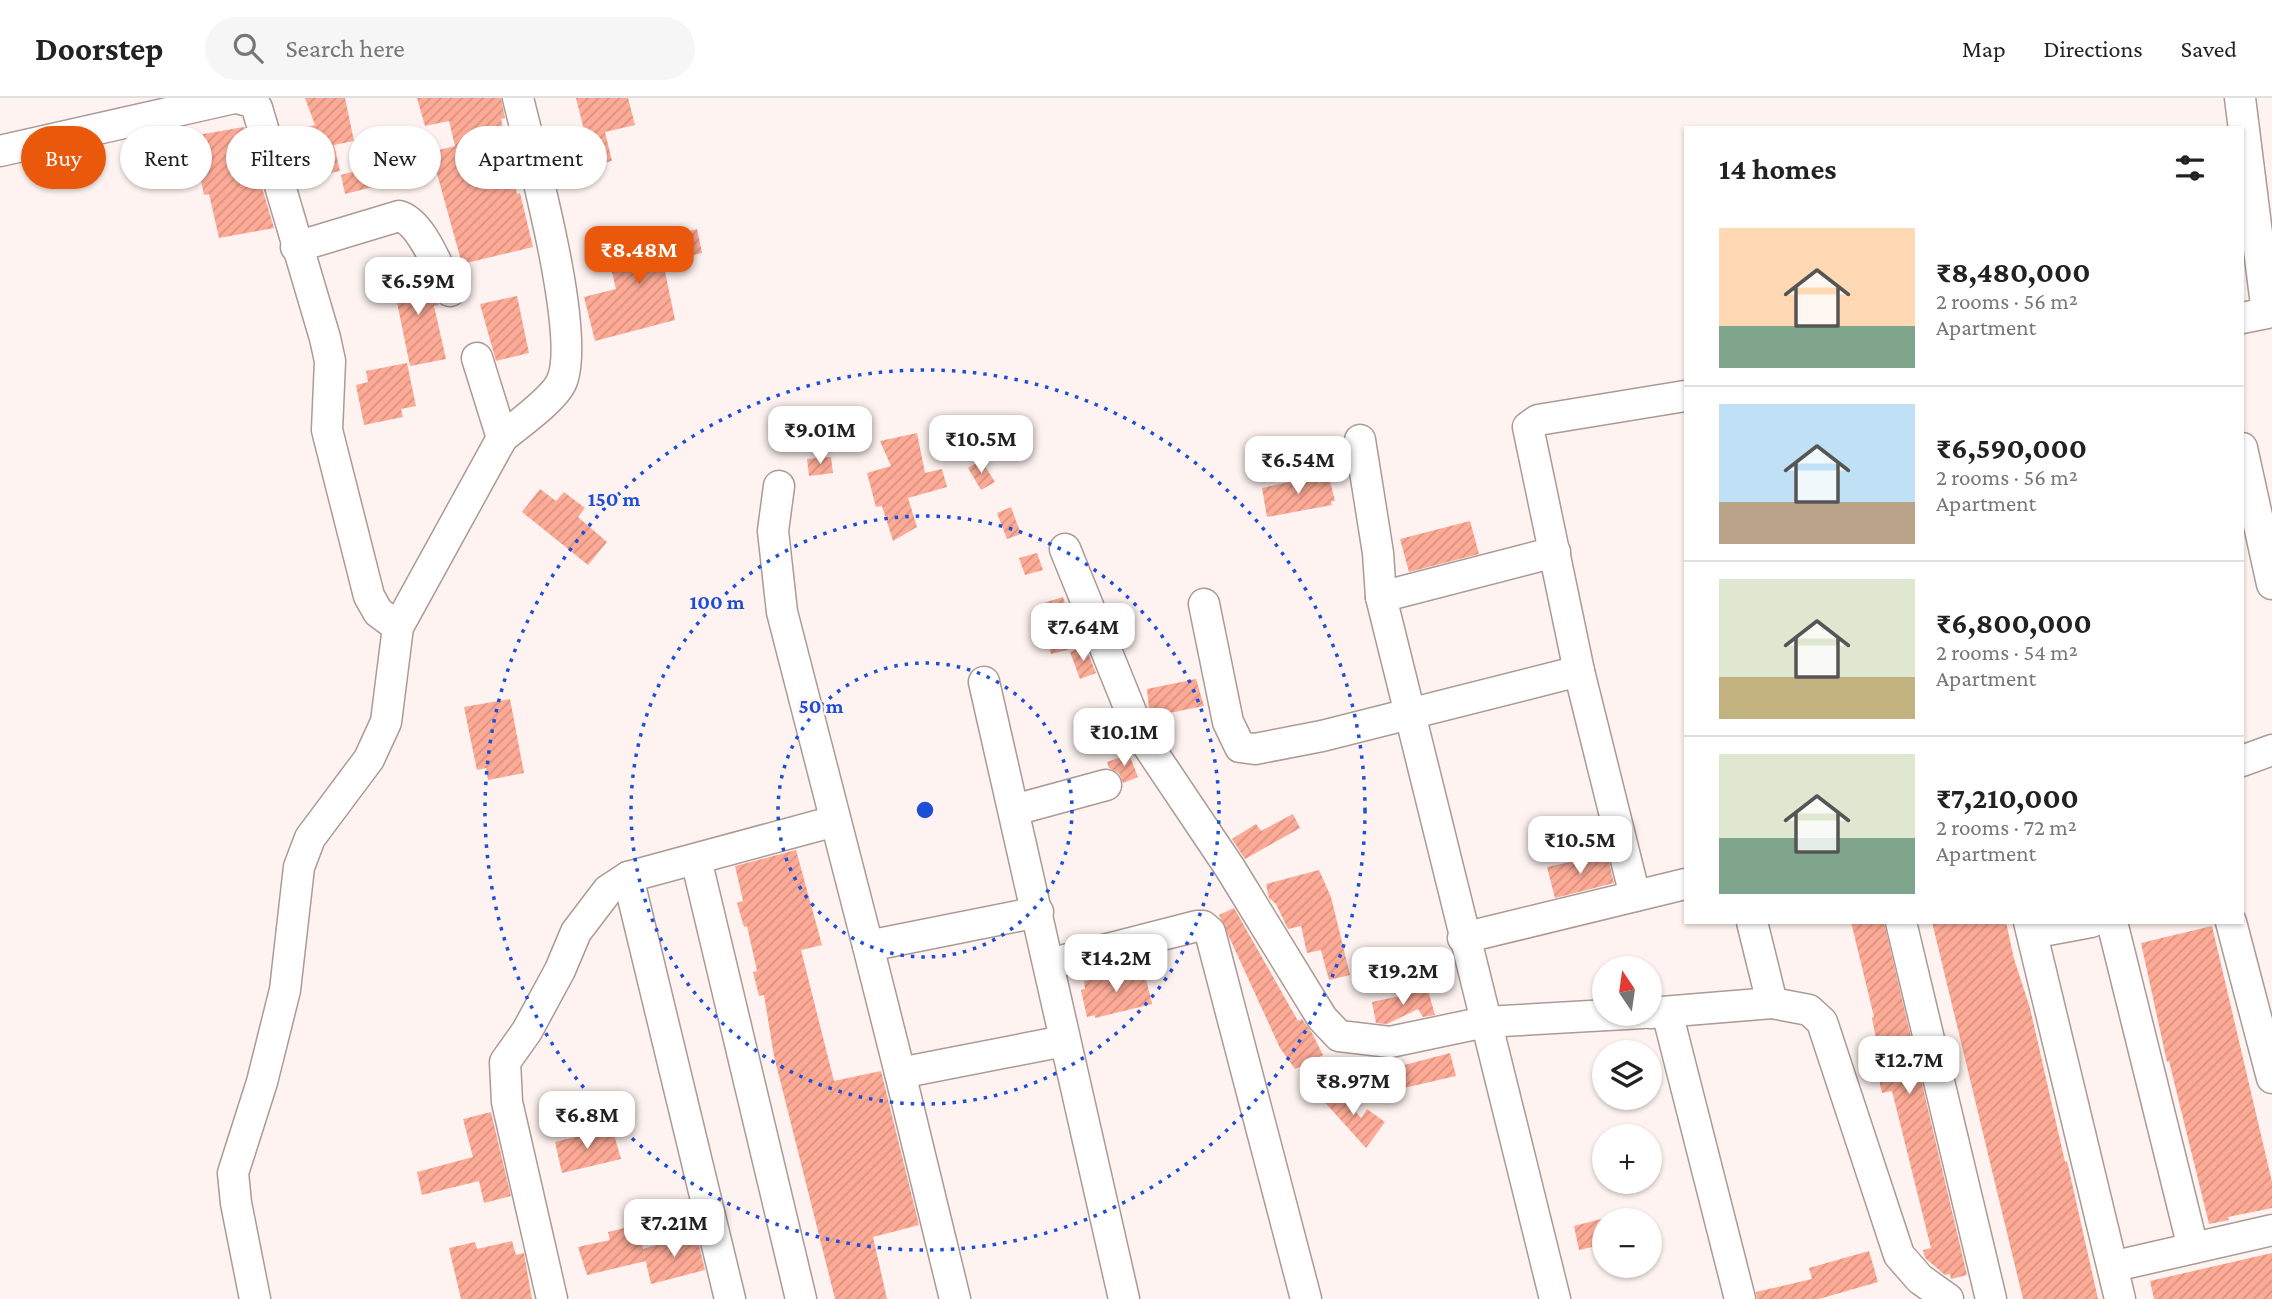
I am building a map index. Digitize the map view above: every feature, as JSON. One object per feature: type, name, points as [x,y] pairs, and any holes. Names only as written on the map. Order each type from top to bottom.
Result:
[{"type":"street","points":[[0,151],[236,98],[252,102],[257,108],[296,247],[326,338],[330,372],[327,430],[369,596],[378,612],[398,627]]},
{"type":"street","points":[[255,1299],[236,1203],[233,1173],[262,1082],[285,990],[299,867],[310,838],[369,760],[386,722],[398,627],[502,438],[558,388],[565,368],[563,299],[518,98]]},
{"type":"street","points":[[2240,98],[2243,126]]},
{"type":"street","points":[[2244,141],[2260,314]]},
{"type":"street","points":[[296,247],[399,216],[407,218],[416,226],[450,291]]},
{"type":"street","points":[[477,358],[502,438]]},
{"type":"street","points":[[1635,896],[1579,671],[1528,435],[1530,423],[1684,397]]},
{"type":"street","points":[[1360,440],[1378,553],[1381,597],[1555,1299]]},
{"type":"street","points":[[2244,457],[2272,584]]},
{"type":"street","points":[[779,486],[773,531],[782,612],[956,1299]]},
{"type":"street","points":[[1065,549],[1140,734],[1230,868],[1322,1018],[1339,1036],[1390,1042],[1485,1022],[1592,1016]]},
{"type":"street","points":[[1381,597],[1555,552]]},
{"type":"street","points":[[1204,604],[1225,711],[1240,747],[1255,749],[1282,744],[1579,671]]},
{"type":"street","points":[[984,682],[1124,1299]]},
{"type":"street","points":[[2244,760],[2272,750]]},
{"type":"street","points":[[1014,810],[1106,785]]},
{"type":"street","points":[[552,1299],[507,1102],[505,1062],[540,1006],[581,924],[608,890],[628,877],[835,821]]},
{"type":"street","points":[[696,859],[801,1299]]},
{"type":"street","points":[[628,877],[730,1299]]},
{"type":"street","points":[[1464,938],[1684,884]]},
{"type":"street","points":[[868,946],[1038,912]]},
{"type":"street","points":[[1752,924],[1772,1003]]},
{"type":"street","points":[[1901,924],[1991,1299]]},
{"type":"street","points":[[2071,924],[2031,928],[2115,1266],[2120,1299]]},
{"type":"street","points":[[2112,924],[2193,1248]]},
{"type":"street","points":[[2232,924],[2272,1078]]},
{"type":"street","points":[[1049,964],[1197,926],[1203,926],[1210,932],[1306,1299]]},
{"type":"street","points":[[1662,1012],[1772,1003],[1809,1010],[1826,1029],[1899,1255],[1920,1279],[1948,1299]]},
{"type":"street","points":[[1657,1026],[1740,1299]]},
{"type":"street","points":[[900,1073],[1065,1041]]},
{"type":"street","points":[[2115,1266],[2272,1230]]},
{"type":"building","points":[[305,98],[345,98],[351,126],[349,142],[335,145],[335,126],[310,126],[315,125]]},
{"type":"building","points":[[417,98],[501,98],[505,118],[501,119],[502,126],[455,126],[455,146],[449,121],[425,126]]},
{"type":"building","points":[[576,98],[628,98],[635,125],[607,132],[607,126],[583,126]]},
{"type":"building","points":[[226,130],[226,189],[262,189],[274,228],[219,238],[209,194],[204,195],[203,189],[212,189],[212,133]]},
{"type":"building","points":[[607,140],[612,161],[607,162]]},
{"type":"building","points":[[455,146],[455,189],[516,189],[517,194],[520,193],[533,247],[462,264],[441,188],[441,150]]},
{"type":"building","points":[[335,149],[340,171],[335,172]]},
{"type":"building","points":[[349,173],[349,189],[365,189],[345,194],[341,175]]},
{"type":"building","points":[[697,229],[702,253],[663,262],[675,320],[595,341],[584,297],[616,289],[607,251]]},
{"type":"building","points":[[419,267],[439,305],[434,306],[446,359],[410,366],[391,273]]},
{"type":"building","points":[[517,296],[529,353],[496,361],[480,304]]},
{"type":"building","points":[[407,363],[416,406],[401,409],[403,417],[364,425],[356,385],[368,382],[366,371]]},
{"type":"building","points":[[917,433],[925,473],[942,469],[947,487],[908,498],[917,527],[893,541],[882,506],[876,507],[867,473],[891,466],[880,441]]},
{"type":"building","points":[[831,457],[833,473],[809,476],[807,459]]},
{"type":"building","points":[[981,460],[995,482],[981,490],[968,468]]},
{"type":"building","points":[[1317,476],[1318,483],[1329,477],[1335,501],[1331,501],[1332,505],[1267,517],[1262,488]]},
{"type":"building","points":[[540,489],[556,501],[564,492],[585,508],[578,517],[607,542],[588,565],[522,512]]},
{"type":"building","points":[[1011,507],[1021,534],[1007,539],[997,513]]},
{"type":"building","points":[[1470,521],[1479,554],[1409,572],[1400,539]]},
{"type":"building","points":[[1037,553],[1043,570],[1025,575],[1019,558]]},
{"type":"building","points":[[1063,597],[1069,616],[1063,618],[1071,649],[1051,654],[1037,605]]},
{"type":"building","points":[[1085,646],[1096,673],[1080,679],[1070,652]]},
{"type":"building","points":[[1196,679],[1204,706],[1164,714],[1167,724],[1156,727],[1149,710],[1147,689]]},
{"type":"building","points":[[510,699],[524,773],[488,780],[486,768],[477,770],[464,707]]},
{"type":"building","points":[[1129,754],[1138,777],[1123,783],[1119,773],[1109,768],[1107,762]]},
{"type":"building","points":[[1293,814],[1300,828],[1245,859],[1232,839],[1256,824],[1261,831]]},
{"type":"building","points":[[796,850],[822,945],[801,950],[834,1081],[881,1071],[919,1225],[873,1237],[887,1299],[835,1299],[774,1056],[764,995],[759,996],[753,972],[757,971],[747,926],[744,927],[737,903],[743,901],[735,866]]},
{"type":"building","points":[[1607,854],[1614,883],[1555,898],[1547,867]]},
{"type":"building","points":[[1319,870],[1331,897],[1350,975],[1329,980],[1321,950],[1307,953],[1301,926],[1288,929],[1276,904],[1269,898],[1266,884]]},
{"type":"building","points":[[1234,908],[1298,1021],[1302,1019],[1323,1055],[1295,1069],[1280,1048],[1219,915]]},
{"type":"building","points":[[1851,924],[1884,924],[1967,1275],[1951,1279],[1950,1274],[1945,1275],[1925,1258],[1923,1250],[1931,1248],[1892,1091],[1882,1093],[1877,1071],[1886,1068],[1879,1038],[1876,1039],[1874,1017]]},
{"type":"building","points":[[1932,924],[2006,924],[2014,959],[2030,1008],[2065,1162],[2067,1161],[2098,1299],[2023,1299]]},
{"type":"building","points":[[2212,926],[2272,1182],[2272,1208],[2228,1217],[2229,1220],[2209,1224],[2169,1061],[2167,1062],[2141,943]]},
{"type":"building","points":[[1144,970],[1152,1004],[1095,1018],[1095,1015],[1087,1017],[1081,990],[1085,989],[1084,981]]},
{"type":"building","points":[[1428,990],[1435,1015],[1423,1017],[1418,1009],[1387,1024],[1376,1023],[1372,1002]]},
{"type":"building","points":[[1450,1053],[1456,1076],[1382,1093],[1378,1072]]},
{"type":"building","points":[[1334,1085],[1361,1118],[1367,1109],[1385,1122],[1366,1148],[1320,1097]]},
{"type":"building","points":[[491,1112],[511,1196],[484,1203],[479,1181],[422,1195],[417,1172],[473,1157],[463,1119]]},
{"type":"building","points":[[608,1129],[609,1132],[613,1131],[621,1159],[562,1173],[555,1142]]},
{"type":"building","points":[[1592,1221],[1592,1247],[1579,1250],[1574,1226]]},
{"type":"building","points":[[637,1225],[646,1261],[587,1275],[578,1247],[610,1240],[608,1232]]},
{"type":"building","points":[[696,1233],[705,1270],[651,1284],[643,1249]]},
{"type":"building","points":[[512,1241],[516,1255],[524,1253],[532,1299],[461,1299],[449,1248],[475,1242],[477,1249]]},
{"type":"building","points":[[1869,1251],[1878,1282],[1819,1299],[1757,1299],[1756,1292],[1812,1279],[1809,1268]]},
{"type":"building","points":[[2272,1253],[2272,1299],[2154,1299],[2150,1281]]}]
